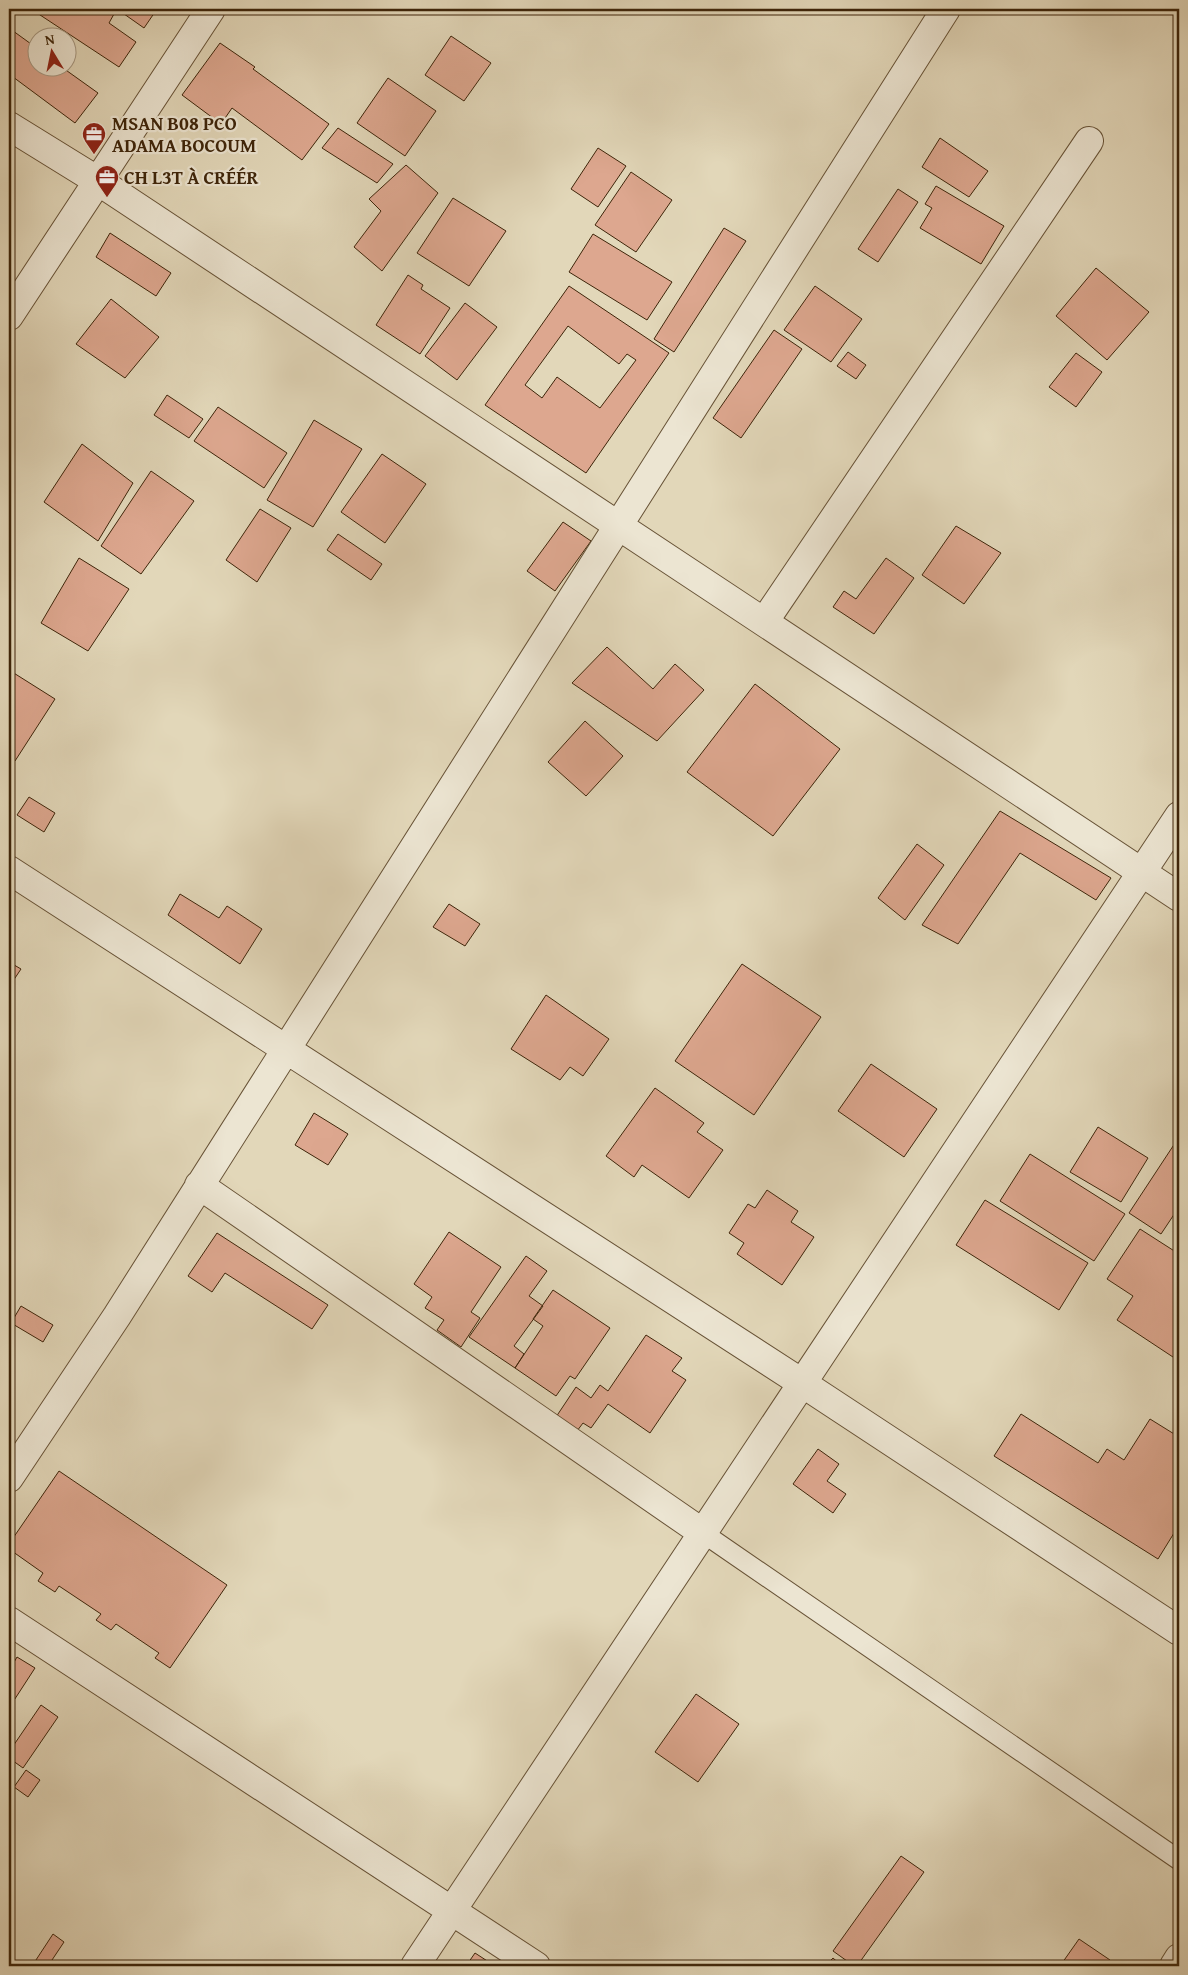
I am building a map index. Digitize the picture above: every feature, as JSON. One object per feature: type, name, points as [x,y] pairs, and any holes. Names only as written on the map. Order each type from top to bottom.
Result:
[{"type":"street","points":[[9,316],[211,9]]},
{"type":"street","points":[[9,1478],[116,1316],[946,9]]},
{"type":"street","points":[[9,126],[98,181],[1179,897]]},
{"type":"street","points":[[764,622],[1089,141]]},
{"type":"street","points":[[414,1966],[1179,816]]},
{"type":"street","points":[[9,870],[802,1383],[1179,1631]]},
{"type":"street","points":[[199,1185],[703,1533]]},
{"type":"street","points":[[9,1622],[536,1966]]},
{"type":"street","points":[[1174,1966],[1179,1958]]},
{"type":"lane","points":[[703,1533],[1179,1860]]},
{"type":"building","points":[[31,9],[106,9],[114,14],[109,23],[136,42],[119,67],[78,40],[78,28],[60,28]]},
{"type":"building","points":[[117,9],[157,9],[144,28]]},
{"type":"building","points":[[9,28],[28,42],[28,78],[77,78],[98,93],[75,123],[9,74]]},
{"type":"building","points":[[451,36],[491,63],[464,101],[425,75]]},
{"type":"building","points":[[220,43],[255,67],[253,69],[329,124],[302,160],[232,108],[221,124],[182,95]]},
{"type":"building","points":[[388,78],[436,111],[405,156],[357,123]]},
{"type":"building","points":[[338,128],[393,164],[377,183],[322,148]]},
{"type":"building","points":[[940,138],[988,171],[969,197],[922,167]]},
{"type":"building","points":[[598,148],[626,166],[598,207],[571,189]]},
{"type":"building","points":[[406,165],[438,193],[382,271],[354,247],[381,211],[369,199]]},
{"type":"building","points":[[631,172],[672,200],[636,252],[595,225]]},
{"type":"building","points":[[936,186],[1004,226],[981,264],[920,228],[932,208],[925,204]]},
{"type":"building","points":[[898,189],[918,202],[878,262],[858,249]]},
{"type":"building","points":[[453,198],[506,231],[469,286],[417,253]]},
{"type":"building","points":[[724,228],[746,241],[674,352],[654,339]]},
{"type":"building","points":[[110,233],[171,273],[156,296],[96,257]]},
{"type":"building","points":[[593,234],[672,282],[647,320],[569,272]]},
{"type":"building","points":[[1096,268],[1149,312],[1107,360],[1056,316]]},
{"type":"building","points":[[408,275],[423,285],[421,289],[450,308],[420,354],[376,325]]},
{"type":"building","points":[[569,286],[669,353],[586,473],[485,405]],"holes":[[[568,326],[619,364],[627,354],[636,360],[600,408],[557,377],[542,398],[525,385]]]},
{"type":"building","points":[[815,286],[862,319],[831,362],[784,330]]},
{"type":"building","points":[[111,299],[159,337],[125,378],[76,344]]},
{"type":"building","points":[[465,303],[497,327],[457,380],[425,356]]},
{"type":"building","points":[[774,330],[802,349],[741,438],[713,418]]},
{"type":"building","points":[[848,352],[866,365],[856,379],[837,366]]},
{"type":"building","points":[[1076,353],[1102,372],[1076,407],[1049,387]]},
{"type":"building","points":[[167,395],[203,419],[189,438],[154,415]]},
{"type":"building","points":[[218,407],[287,453],[264,488],[194,441]]},
{"type":"building","points":[[314,420],[362,449],[313,527],[267,500]]},
{"type":"building","points":[[82,444],[133,483],[98,541],[44,502]]},
{"type":"building","points":[[382,454],[426,484],[385,543],[341,512]]},
{"type":"building","points":[[151,471],[194,501],[141,574],[101,546]]},
{"type":"building","points":[[260,509],[291,528],[257,582],[226,560]]},
{"type":"building","points":[[563,522],[591,541],[555,591],[527,571]]},
{"type":"building","points":[[956,526],[1001,553],[964,604],[922,575]]},
{"type":"building","points":[[338,534],[382,564],[371,580],[327,550]]},
{"type":"building","points":[[79,558],[129,589],[88,651],[41,623]]},
{"type":"building","points":[[886,558],[914,578],[874,634],[833,607],[844,591],[856,599]]},
{"type":"building","points":[[607,647],[653,689],[675,664],[704,690],[657,741],[572,683]]},
{"type":"building","points":[[9,670],[55,699],[15,761],[9,757]]},
{"type":"building","points":[[755,684],[840,749],[773,836],[687,772]]},
{"type":"building","points":[[585,721],[623,756],[586,796],[548,762]]},
{"type":"building","points":[[29,797],[55,813],[44,832],[17,815]]},
{"type":"building","points":[[1000,811],[1111,878],[1096,900],[1020,853],[958,944],[922,925]]},
{"type":"building","points":[[917,844],[944,865],[905,920],[878,898]]},
{"type":"building","points":[[180,894],[219,918],[227,906],[262,929],[240,964],[168,915]]},
{"type":"building","points":[[449,904],[480,924],[465,946],[433,927]]},
{"type":"building","points":[[9,962],[21,969],[9,987]]},
{"type":"building","points":[[742,964],[821,1017],[754,1115],[675,1061]]},
{"type":"building","points":[[546,995],[609,1039],[583,1076],[570,1067],[560,1080],[511,1049]]},
{"type":"building","points":[[871,1064],[937,1109],[904,1157],[838,1111]]},
{"type":"building","points":[[655,1088],[704,1123],[697,1132],[723,1150],[689,1198],[642,1165],[634,1177],[606,1156]]},
{"type":"building","points":[[314,1113],[348,1134],[328,1165],[295,1145]]},
{"type":"building","points":[[1098,1127],[1148,1158],[1121,1202],[1070,1172]]},
{"type":"building","points":[[1179,1137],[1179,1207],[1161,1234],[1129,1213]]},
{"type":"building","points":[[1030,1154],[1125,1214],[1094,1261],[1000,1201]]},
{"type":"building","points":[[767,1190],[798,1211],[791,1222],[814,1237],[782,1285],[737,1254],[744,1243],[729,1233],[748,1204],[755,1208]]},
{"type":"building","points":[[985,1200],[1088,1263],[1059,1310],[956,1245]]},
{"type":"building","points":[[1140,1229],[1179,1254],[1179,1361],[1117,1320],[1133,1296],[1107,1279]]},
{"type":"building","points":[[449,1232],[501,1267],[471,1312],[480,1318],[461,1347],[437,1330],[444,1320],[425,1308],[432,1297],[414,1284]]},
{"type":"building","points":[[217,1233],[328,1305],[312,1329],[225,1273],[212,1292],[188,1276]]},
{"type":"building","points":[[526,1256],[547,1271],[529,1296],[543,1306],[514,1346],[524,1354],[515,1368],[469,1337]]},
{"type":"building","points":[[553,1290],[610,1328],[575,1379],[570,1376],[556,1396],[515,1368],[543,1326],[533,1319]]},
{"type":"building","points":[[21,1306],[53,1325],[43,1342],[11,1323]]},
{"type":"building","points":[[646,1335],[682,1358],[672,1371],[686,1380],[650,1433],[608,1404],[591,1428],[583,1423],[577,1431],[556,1417],[576,1387],[591,1398],[600,1385],[608,1391]]},
{"type":"building","points":[[1021,1414],[1098,1463],[1107,1449],[1124,1460],[1150,1419],[1179,1437],[1179,1525],[1158,1559],[994,1456]]},
{"type":"building","points":[[818,1449],[839,1464],[827,1481],[846,1494],[833,1513],[793,1484]]},
{"type":"building","points":[[59,1471],[227,1585],[170,1668],[155,1658],[159,1653],[116,1624],[111,1630],[96,1620],[101,1614],[59,1586],[55,1592],[38,1581],[43,1573],[9,1549],[9,1544]]},
{"type":"building","points":[[17,1657],[35,1668],[9,1708],[9,1671]]},
{"type":"building","points":[[696,1694],[739,1724],[698,1782],[655,1752]]},
{"type":"building","points":[[41,1705],[58,1717],[23,1768],[9,1758],[9,1752]]},
{"type":"building","points":[[26,1770],[40,1780],[28,1797],[14,1787]]},
{"type":"building","points":[[901,1856],[924,1872],[857,1966],[854,1966],[833,1951]]},
{"type":"building","points":[[53,1934],[64,1942],[48,1966],[32,1966]]},
{"type":"building","points":[[1079,1939],[1110,1960],[1106,1966],[1060,1966]]},
{"type":"building","points":[[475,1953],[495,1966],[466,1966]]},
{"type":"building","points":[[833,1958],[842,1966],[825,1966]]},
{"type":"place","name":"MSAN B08 PCO ADAMA BOCOUM","points":[[94,155]]},
{"type":"place","name":"CH L3T À CRÉÉR","points":[[107,198]]}]
